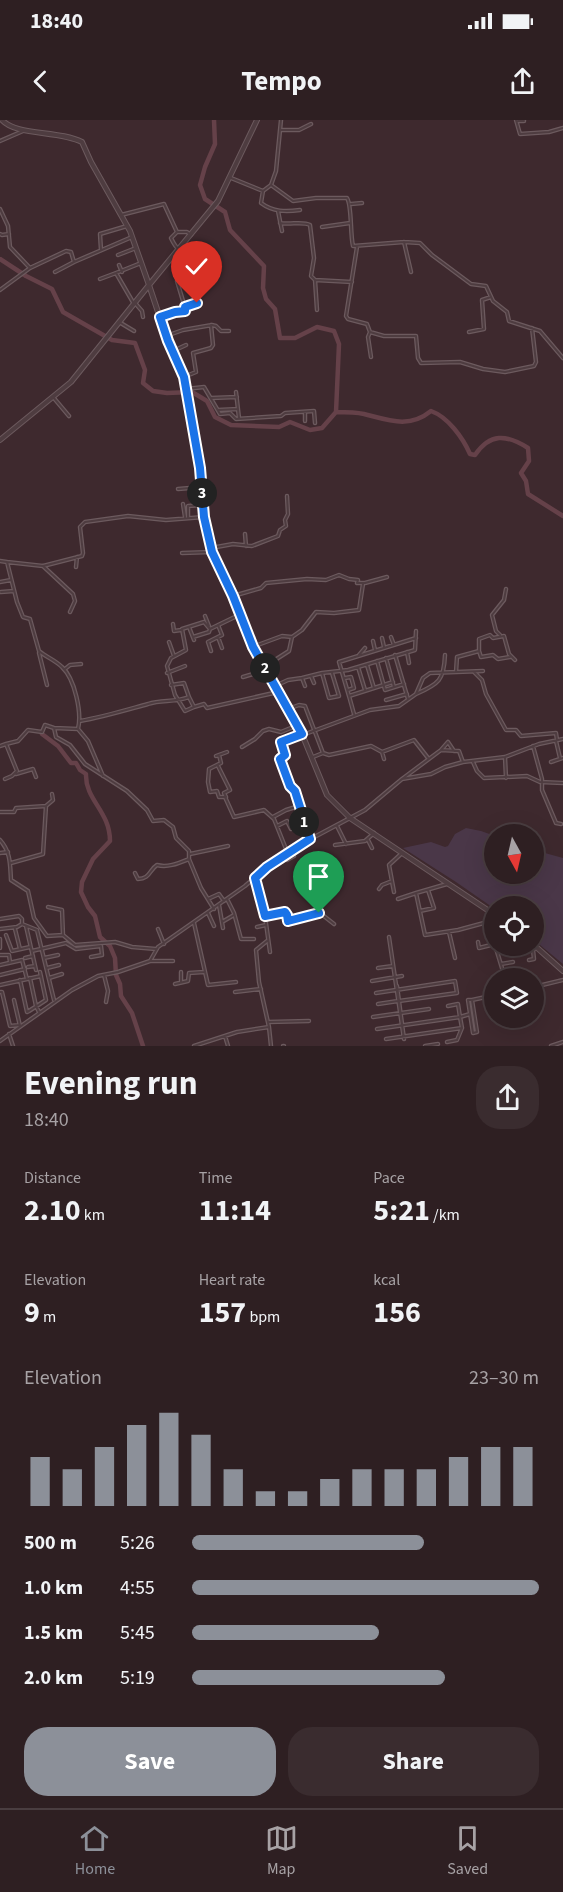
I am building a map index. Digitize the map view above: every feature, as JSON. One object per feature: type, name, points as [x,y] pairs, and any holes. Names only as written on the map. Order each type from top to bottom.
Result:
[{"type":"street","points":[[2,120],[11,128],[48,132],[82,142],[99,179],[127,226],[166,336],[184,377],[202,487],[204,517],[211,550],[241,614],[253,647],[298,725],[327,795],[350,818],[484,907]]},
{"type":"street","points":[[0,440],[77,375],[211,211],[257,120]]},
{"type":"street","points":[[281,120],[276,171],[271,185],[263,191],[261,203],[278,211],[300,210]]},
{"type":"street","points":[[524,121],[517,121],[520,134],[549,132],[563,128]]},
{"type":"street","points":[[281,130],[299,130],[311,124]]},
{"type":"street","points":[[0,141],[26,130]]},
{"type":"street","points":[[229,177],[263,191]]},
{"type":"street","points":[[271,185],[293,201],[346,198],[351,204],[352,244],[357,246],[404,242],[422,244],[432,255],[471,284],[486,286],[491,297],[507,312],[511,322],[544,333],[563,358]]},
{"type":"street","points":[[121,215],[162,203],[177,232]]},
{"type":"street","points":[[351,204],[362,204]]},
{"type":"street","points":[[0,209],[8,226],[11,249],[21,256],[23,262],[30,268]]},
{"type":"street","points":[[278,211],[282,231]]},
{"type":"street","points":[[280,223],[310,225],[314,258],[311,276],[315,280],[317,310]]},
{"type":"street","points":[[322,227],[350,223]]},
{"type":"street","points":[[101,251],[100,234],[127,226]]},
{"type":"street","points":[[191,235],[186,231],[177,232],[171,238],[179,250],[186,254],[199,255]]},
{"type":"street","points":[[0,234],[2,236],[9,234]]},
{"type":"street","points":[[55,272],[132,237]]},
{"type":"street","points":[[404,242],[411,272]]},
{"type":"street","points":[[357,246],[347,318],[367,324],[370,332],[368,337],[370,357]]},
{"type":"street","points":[[118,255],[136,248]]},
{"type":"street","points":[[0,290],[30,268],[68,250],[74,262]]},
{"type":"street","points":[[100,279],[122,272],[141,262]]},
{"type":"street","points":[[119,265],[122,272]]},
{"type":"street","points":[[116,273],[134,303],[142,311],[143,317]]},
{"type":"street","points":[[185,307],[197,303],[196,281],[198,276]]},
{"type":"street","points":[[315,280],[352,282]]},
{"type":"street","points":[[160,317],[185,311],[177,281]]},
{"type":"street","points":[[469,332],[484,328],[482,300],[491,297]]},
{"type":"street","points":[[119,322],[134,331]]},
{"type":"street","points":[[166,336],[211,325],[221,331],[229,331]]},
{"type":"street","points":[[184,377],[196,372],[193,353],[211,348],[213,345],[211,325]]},
{"type":"street","points":[[370,332],[384,336],[416,336],[418,358],[421,363],[460,362],[483,369],[505,372],[531,367],[535,364],[532,328]]},
{"type":"street","points":[[173,351],[186,345]]},
{"type":"street","points":[[187,389],[204,387],[220,414],[230,413],[236,419],[314,411],[315,423]]},
{"type":"street","points":[[236,393],[238,418]]},
{"type":"street","points":[[53,397],[69,416]]},
{"type":"street","points":[[211,399],[237,397]]},
{"type":"street","points":[[218,410],[238,409]]},
{"type":"street","points":[[304,412],[305,421]]},
{"type":"street","points":[[178,489],[202,487]]},
{"type":"street","points":[[182,553],[211,550],[233,544],[252,546],[278,535],[280,530],[286,526],[287,496]]},
{"type":"street","points":[[183,504],[186,517]]},
{"type":"street","points":[[186,517],[187,507],[203,505]]},
{"type":"street","points":[[0,561],[43,567],[83,555],[80,531],[81,525],[85,522],[128,516],[156,519],[204,517]]},
{"type":"street","points":[[245,534],[246,546]]},
{"type":"street","points":[[76,557],[76,567]]},
{"type":"street","points":[[8,562],[14,591],[23,616],[29,618],[32,624],[47,685]]},
{"type":"street","points":[[43,567],[73,594],[75,601],[70,612]]},
{"type":"street","points":[[233,596],[261,588],[266,583],[307,579],[326,580],[339,575],[358,580],[357,583],[363,583],[387,577]]},
{"type":"street","points":[[0,582],[11,580]]},
{"type":"street","points":[[253,647],[282,636],[292,636],[302,630],[316,612],[334,613],[359,610],[363,583]]},
{"type":"street","points":[[506,589],[504,600],[492,615],[494,626],[500,635],[504,636],[510,657]]},
{"type":"street","points":[[1,592],[14,591]]},
{"type":"street","points":[[189,627],[194,639],[241,614]]},
{"type":"street","points":[[205,616],[210,629]]},
{"type":"street","points":[[173,624],[174,632],[204,622],[210,629]]},
{"type":"street","points":[[211,651],[208,642],[222,635],[218,625]]},
{"type":"street","points":[[181,630],[186,650],[174,656],[168,663],[167,673],[178,702],[185,711],[204,704],[208,708],[278,692]]},
{"type":"street","points":[[275,686],[288,680],[342,671],[415,650],[416,631]]},
{"type":"street","points":[[500,635],[493,638],[490,635],[480,637],[479,651],[482,657],[493,655],[498,659],[510,657],[515,660]]},
{"type":"street","points":[[243,677],[265,669],[289,651],[292,636]]},
{"type":"street","points":[[218,637],[222,648]]},
{"type":"street","points":[[392,637],[394,645]]},
{"type":"street","points":[[382,638],[384,648]]},
{"type":"street","points":[[354,714],[339,662],[416,638]]},
{"type":"street","points":[[372,641],[375,650]]},
{"type":"street","points":[[169,642],[174,656]]},
{"type":"street","points":[[359,655],[364,646],[366,653]]},
{"type":"street","points":[[39,651],[65,669],[73,684],[80,721],[78,729]]},
{"type":"street","points":[[456,672],[457,657],[479,651]]},
{"type":"street","points":[[407,652],[410,663]]},
{"type":"street","points":[[395,655],[408,699]]},
{"type":"street","points":[[310,839],[295,791],[290,786],[280,758],[285,755],[281,742],[370,710],[399,706],[436,684],[444,672],[445,655]]},
{"type":"street","points":[[386,658],[394,687]]},
{"type":"street","points":[[377,661],[385,690],[404,684]]},
{"type":"street","points":[[65,669],[70,665],[81,664]]},
{"type":"street","points":[[367,664],[374,688]]},
{"type":"street","points":[[167,673],[185,666]]},
{"type":"street","points":[[357,667],[365,690]]},
{"type":"street","points":[[473,671],[482,680],[486,694],[506,730],[516,729],[521,736],[556,733],[562,758],[551,762]]},
{"type":"street","points":[[416,694],[423,678],[430,673],[483,671]]},
{"type":"street","points":[[321,673],[329,698],[339,696],[332,672]]},
{"type":"street","points":[[311,676],[314,683]]},
{"type":"street","points":[[344,678],[351,676],[354,688],[348,690]]},
{"type":"street","points":[[302,678],[305,686]]},
{"type":"street","points":[[171,686],[184,682],[194,707]]},
{"type":"street","points":[[350,696],[393,682]]},
{"type":"street","points":[[386,700],[406,694]]},
{"type":"street","points":[[80,721],[138,708],[149,703],[178,702],[189,697]]},
{"type":"street","points":[[288,709],[304,704],[323,753]]},
{"type":"street","points":[[0,746],[18,741],[27,730],[34,729],[42,732],[45,725],[54,728],[78,729],[95,754],[103,776]]},
{"type":"street","points":[[242,747],[263,731],[269,729],[281,732],[298,725]]},
{"type":"street","points":[[54,728],[56,737],[66,741],[85,764],[127,791],[147,810],[153,821],[164,820],[173,827],[176,838],[186,846],[190,854],[189,859],[214,909]]},
{"type":"street","points":[[538,735],[541,744]]},
{"type":"street","points":[[402,779],[430,774],[463,762],[505,757],[533,746],[563,739]]},
{"type":"street","points":[[382,752],[414,740],[428,759]]},
{"type":"street","points":[[150,961],[156,949],[219,906],[267,867],[378,800],[448,742],[454,751]]},
{"type":"street","points":[[6,744],[17,769],[16,774]]},
{"type":"street","points":[[313,757],[323,753],[329,755],[371,746],[382,752],[384,759]]},
{"type":"street","points":[[533,746],[544,798],[556,823],[561,825]]},
{"type":"street","points":[[441,750],[460,752],[463,762]]},
{"type":"street","points":[[226,797],[219,797],[217,791],[210,791],[209,769],[221,763],[217,755],[227,752]]},
{"type":"street","points":[[505,757],[506,778]]},
{"type":"street","points":[[473,762],[477,771],[484,778],[527,776],[542,782],[563,783]]},
{"type":"street","points":[[217,765],[230,790],[224,793],[233,817],[262,810],[273,817],[288,854]]},
{"type":"street","points":[[5,779],[33,769],[36,777]]},
{"type":"street","points":[[0,812],[14,812],[17,807],[46,806],[53,800],[52,794]]},
{"type":"street","points":[[10,863],[44,854],[46,806]]},
{"type":"street","points":[[273,817],[299,806]]},
{"type":"street","points":[[277,826],[286,821],[291,829]]},
{"type":"street","points":[[337,826],[346,844]]},
{"type":"street","points":[[335,845],[368,840],[374,833]]},
{"type":"street","points":[[0,840],[8,852],[11,880],[28,891],[32,913],[46,936],[63,935],[75,945],[110,942],[156,949]]},
{"type":"street","points":[[368,840],[372,848]]},
{"type":"street","points":[[190,854],[228,846]]},
{"type":"street","points":[[0,853],[8,852]]},
{"type":"street","points":[[394,892],[389,865],[404,852]]},
{"type":"street","points":[[284,857],[287,860],[294,856]]},
{"type":"street","points":[[135,873],[138,879],[143,879],[150,875],[154,867],[158,865],[163,868],[189,859]]},
{"type":"street","points":[[255,878],[265,916],[270,952]]},
{"type":"street","points":[[379,889],[383,884],[392,881]]},
{"type":"street","points":[[399,899],[450,883]]},
{"type":"street","points":[[420,911],[434,908],[428,890]]},
{"type":"street","points":[[416,893],[425,935],[449,932],[484,923]]},
{"type":"street","points":[[208,899],[219,894],[226,900],[234,915],[241,939],[254,939]]},
{"type":"street","points":[[219,906],[224,928]]},
{"type":"street","points":[[48,907],[62,910],[63,935]]},
{"type":"street","points":[[265,916],[285,912],[288,921],[320,913],[333,924]]},
{"type":"street","points":[[208,913],[214,926]]},
{"type":"street","points":[[222,922],[234,915]]},
{"type":"street","points":[[0,919],[19,916],[22,924],[37,930],[54,1002]]},
{"type":"street","points":[[194,921],[209,986],[236,982]]},
{"type":"street","points":[[0,929],[15,928],[22,924]]},
{"type":"street","points":[[257,927],[266,925]]},
{"type":"street","points":[[20,980],[27,1012],[46,1000],[26,926]]},
{"type":"street","points":[[15,928],[20,949]]},
{"type":"street","points":[[158,929],[164,944]]},
{"type":"street","points":[[449,932],[455,958]]},
{"type":"street","points":[[6,935],[11,951],[31,947]]},
{"type":"street","points":[[389,937],[405,1046]]},
{"type":"street","points":[[0,939],[0,948]]},
{"type":"street","points":[[267,941],[256,950],[271,1046]]},
{"type":"street","points":[[478,942],[479,948],[484,947]]},
{"type":"street","points":[[32,951],[67,943],[76,949],[101,946],[102,955],[91,957]]},
{"type":"street","points":[[544,954],[563,971]]},
{"type":"street","points":[[0,956],[9,955],[10,962]]},
{"type":"street","points":[[44,958],[58,955]]},
{"type":"street","points":[[25,958],[33,956]]},
{"type":"street","points":[[499,956],[502,968]]},
{"type":"street","points":[[530,960],[534,956]]},
{"type":"street","points":[[0,964],[22,960],[39,1012]]},
{"type":"street","points":[[0,1041],[39,1012],[92,979],[150,961],[173,961]]},
{"type":"street","points":[[501,964],[513,962]]},
{"type":"street","points":[[46,968],[59,965]]},
{"type":"street","points":[[378,968],[394,966]]},
{"type":"street","points":[[0,975],[26,968],[37,969]]},
{"type":"street","points":[[181,972],[181,982]]},
{"type":"street","points":[[176,984],[188,981],[189,974],[204,972]]},
{"type":"street","points":[[48,978],[62,974]]},
{"type":"street","points":[[104,975],[108,991],[106,1002]]},
{"type":"street","points":[[0,985],[40,976]]},
{"type":"street","points":[[372,981],[402,976]]},
{"type":"street","points":[[544,985],[563,980]]},
{"type":"street","points":[[376,993],[455,981],[457,993],[378,1004]]},
{"type":"street","points":[[235,992],[261,989]]},
{"type":"street","points":[[0,993],[2,992],[10,1026],[20,1026]]},
{"type":"street","points":[[472,1000],[477,1032],[472,1033],[468,1000],[484,997]]},
{"type":"street","points":[[14,1000],[20,1026]]},
{"type":"street","points":[[447,1042],[457,1040],[462,1028],[458,1004],[448,1006]]},
{"type":"street","points":[[373,1017],[429,1009]]},
{"type":"street","points":[[377,1029],[470,1014]]},
{"type":"street","points":[[268,1022],[309,1021]]},
{"type":"street","points":[[194,1046],[238,1032],[269,1027]]},
{"type":"street","points":[[386,1039],[462,1028]]},
{"type":"street","points":[[9,1034],[13,1046]]},
{"type":"street","points":[[225,1036],[228,1046]]},
{"type":"street","points":[[551,1046],[563,1042]]},
{"type":"street","points":[[425,1046],[438,1044]]},
{"type":"shaded area","points":[[466,828],[484,832],[484,884],[544,884],[544,853],[563,858],[563,964],[544,948],[544,896],[484,896],[484,901],[403,848],[431,842],[445,847],[455,834]]},
{"type":"waterway","points":[[0,259],[52,289],[63,312],[112,340],[135,343],[145,370],[143,383],[153,391],[192,392],[207,401],[215,417],[231,425],[279,427],[290,422],[310,430],[322,428],[336,412],[339,344],[334,331],[317,327],[295,338],[280,338],[275,309],[266,299],[263,288],[264,266],[230,230],[225,212],[205,199],[200,185],[215,144],[214,120]]},
{"type":"waterway","points":[[336,412],[357,413],[398,422],[415,420],[431,411],[449,423],[470,454],[475,455],[493,439],[506,438],[520,443],[528,448],[529,461],[521,473],[526,481],[528,494],[563,516]]},
{"type":"waterway","points":[[42,734],[58,746],[71,763],[76,763],[86,774],[89,791],[109,831],[110,841],[93,859],[82,882],[81,892],[95,916],[100,937],[110,946],[115,958],[121,996],[132,1013],[143,1046]]},
{"type":"route","points":[[197,303],[185,307],[186,311],[160,317],[184,377],[202,480],[207,535],[212,552],[241,614],[251,642],[302,734],[281,742],[285,755],[280,759],[290,786],[295,791],[310,839],[267,867],[255,878],[265,916],[285,912],[288,921],[319,913]]}]
